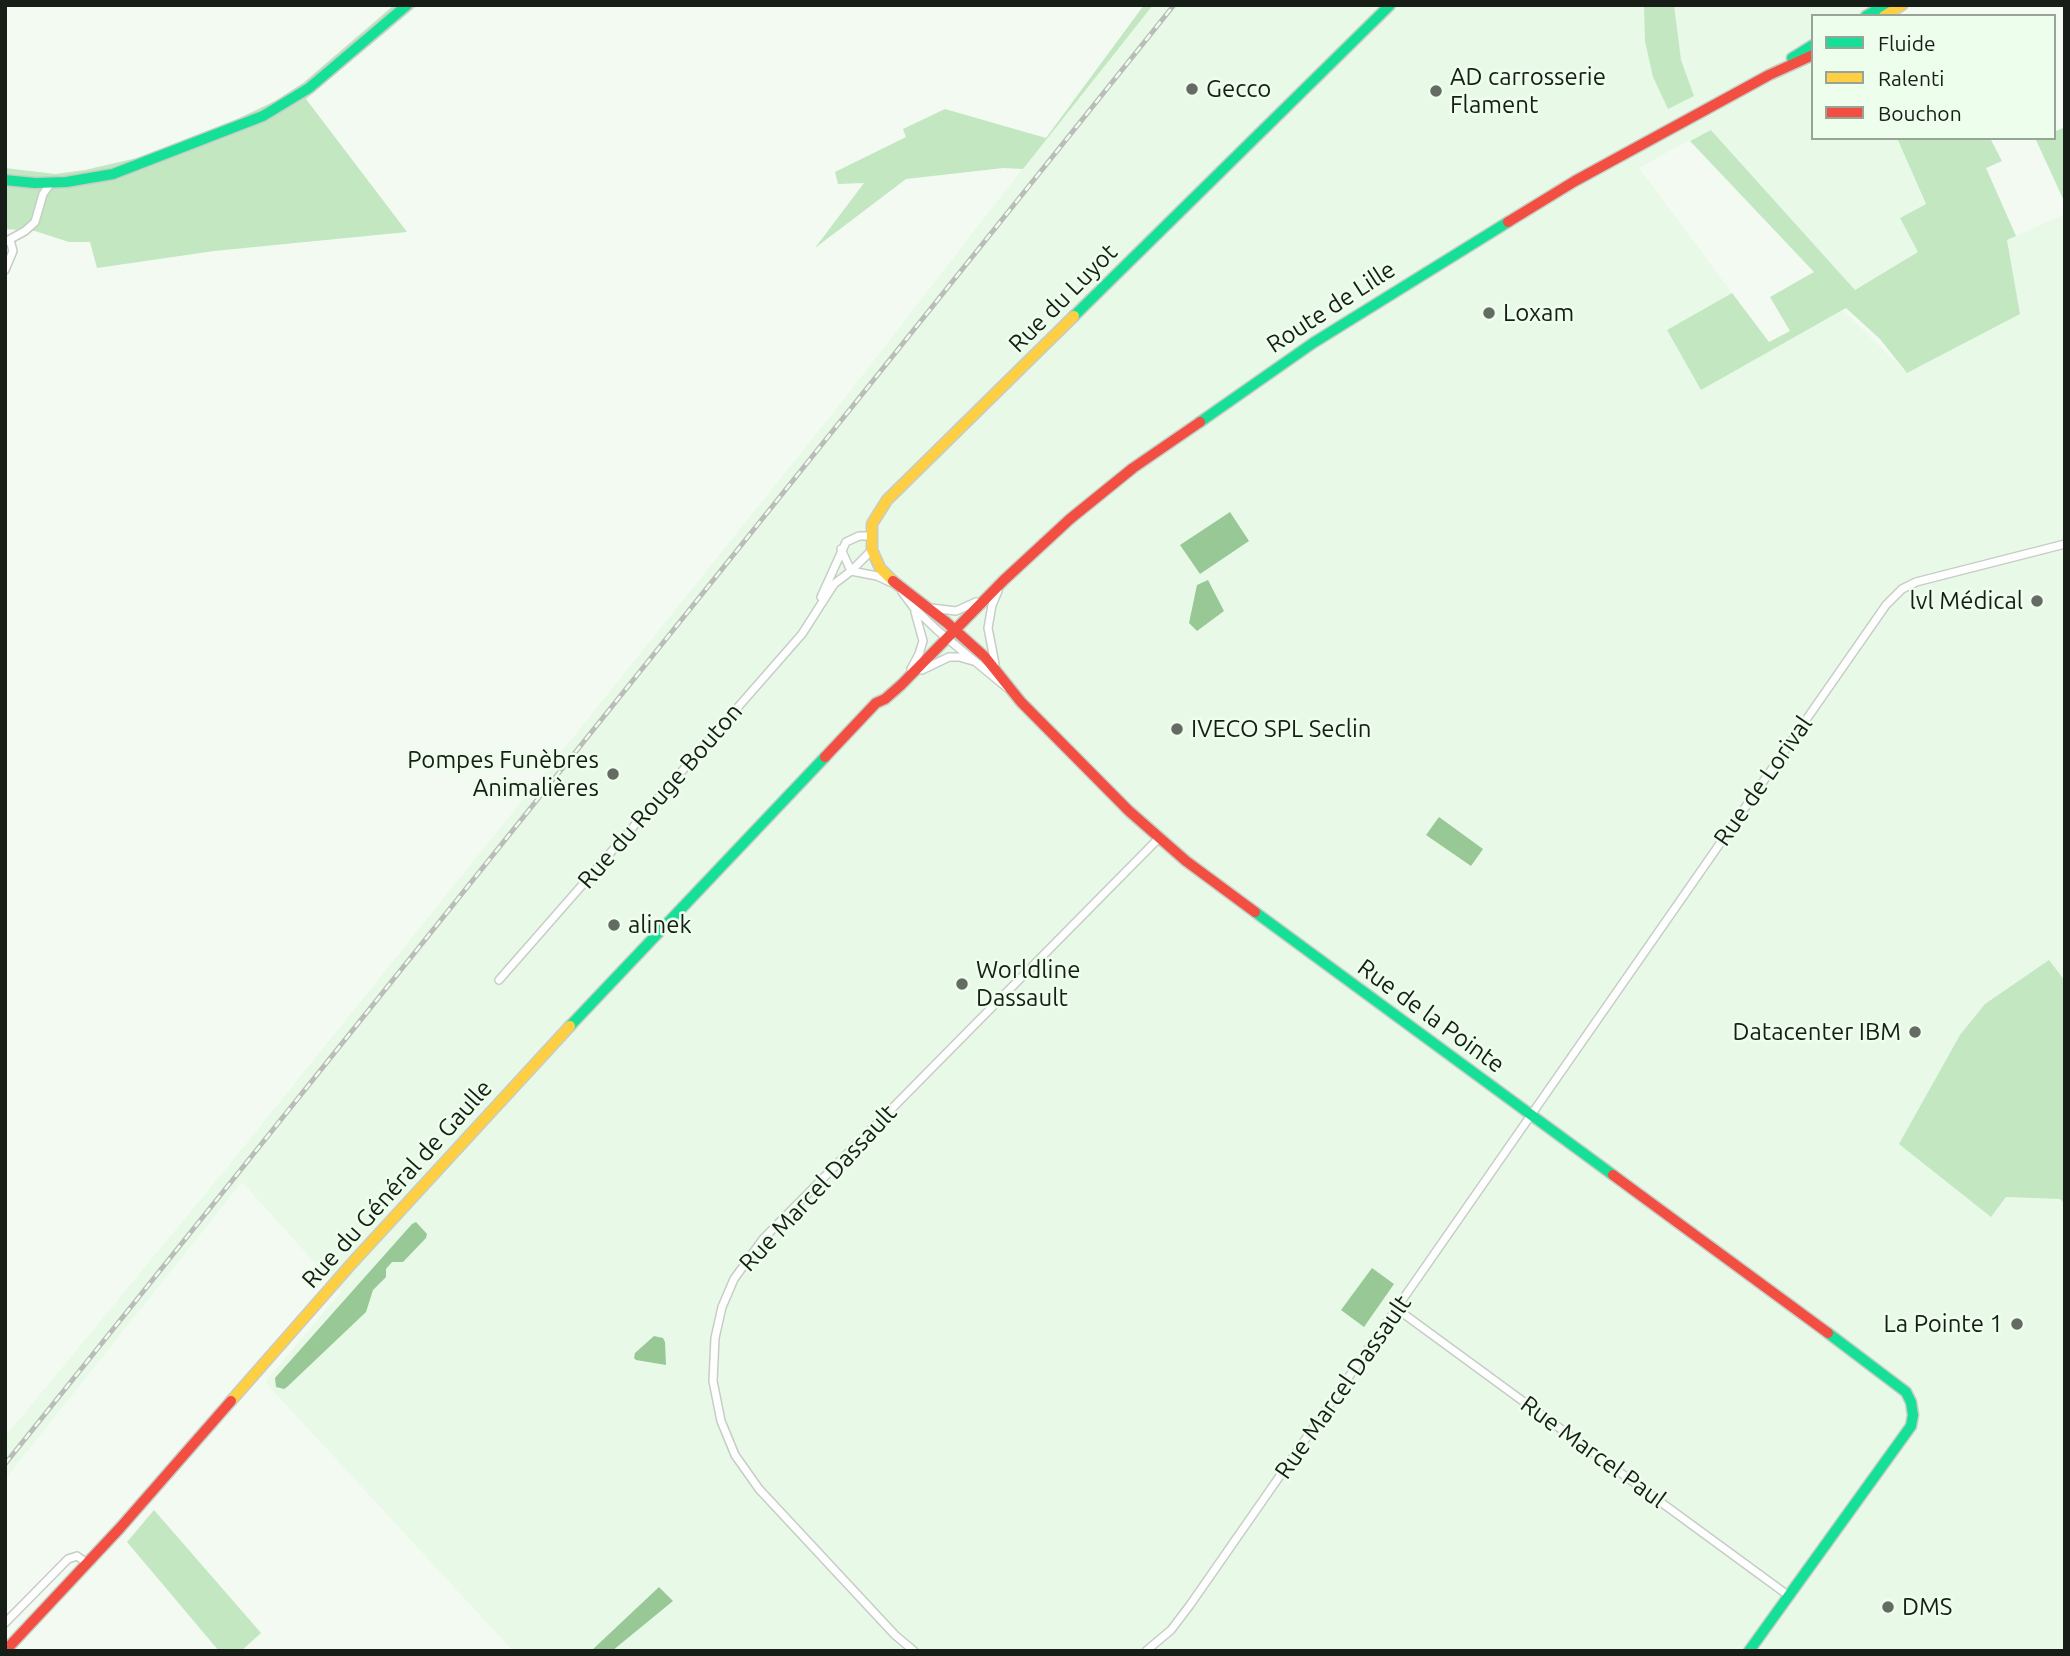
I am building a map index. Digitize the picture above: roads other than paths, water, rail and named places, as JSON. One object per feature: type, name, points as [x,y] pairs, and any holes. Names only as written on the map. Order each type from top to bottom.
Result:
[{"type":"main road","points":[[5,180],[51,183],[113,174],[246,123],[277,109],[309,88],[407,5]]},
{"type":"main road","name":"Rue du Luyot","points":[[870,536],[874,519],[887,500],[1390,5]]},
{"type":"main road","points":[[1869,14],[1885,5]]},
{"type":"main road","name":"Route de Lille","points":[[1769,75],[1811,46]]},
{"type":"main road","name":"Route de Lille","points":[[955,630],[1041,545],[1112,484],[1337,326],[1575,181],[1769,75],[1811,56]]},
{"type":"main road","points":[[870,536],[872,550],[880,568],[898,586],[955,630]]},
{"type":"main road","name":"Rue de la Pointe","points":[[955,630],[996,668],[1016,696],[1098,782],[1159,838],[1272,926],[1900,1386],[1911,1402],[1913,1420],[1906,1436],[1789,1596]]},
{"type":"main road","name":"Rue du Général de Gaulle","points":[[6,1648],[175,1467],[452,1153],[747,841],[885,706],[885,699],[955,630]]},
{"type":"main road","points":[[1749,1651],[1789,1596]]},
{"type":"street","points":[[5,270],[13,251],[8,241],[25,232],[35,222],[43,194],[51,183]]},
{"type":"street","points":[[870,536],[850,539],[841,549],[851,571],[877,576],[898,586],[914,608],[1016,696]]},
{"type":"street","name":"Rue de Lorival","points":[[1531,1115],[1890,600],[1902,589],[1916,582],[2065,544]]},
{"type":"street","name":"Rue du Rouge Bouton","points":[[817,610],[841,549]]},
{"type":"street","name":"Rue du Rouge Bouton","points":[[499,980],[802,634],[834,584],[872,550]]},
{"type":"street","points":[[928,607],[943,611],[963,609],[1004,580]]},
{"type":"street","points":[[996,668],[988,636],[988,618],[1004,580]]},
{"type":"street","points":[[901,685],[922,647],[923,635],[914,608]]},
{"type":"street","points":[[901,685],[934,663],[949,657],[965,659],[983,667]]},
{"type":"street","name":"Rue Marcel Dassault","points":[[914,1651],[888,1628],[770,1500],[735,1455],[721,1421],[713,1381],[715,1338],[722,1307],[739,1270],[770,1233],[1159,838]]},
{"type":"street","name":"Rue Marcel Dassault","points":[[1146,1651],[1171,1630],[1190,1605],[1531,1115]]},
{"type":"street","name":"Rue Marcel Paul","points":[[1397,1308],[1789,1596]]},
{"type":"street","points":[[5,1623],[68,1559],[77,1556],[87,1563]]},
{"type":"railway","points":[[5,1464],[1174,5]]},
{"type":"place","name":"Gecco","points":[[1192,89]]},
{"type":"place","name":"AD carrosserie Flament","points":[[1436,91]]},
{"type":"place","name":"Loxam","points":[[1489,313]]},
{"type":"place","name":"lvl Médical","points":[[2037,601]]},
{"type":"place","name":"IVECO SPL Seclin","points":[[1177,729]]},
{"type":"place","name":"Pompes Funèbres Animalières","points":[[613,774]]},
{"type":"place","name":"alinek","points":[[614,925]]},
{"type":"place","name":"Worldline Dassault","points":[[962,984]]},
{"type":"place","name":"Datacenter IBM","points":[[1915,1032]]},
{"type":"place","name":"La Pointe 1","points":[[2017,1324]]},
{"type":"place","name":"DMS","points":[[1888,1607]]}]
